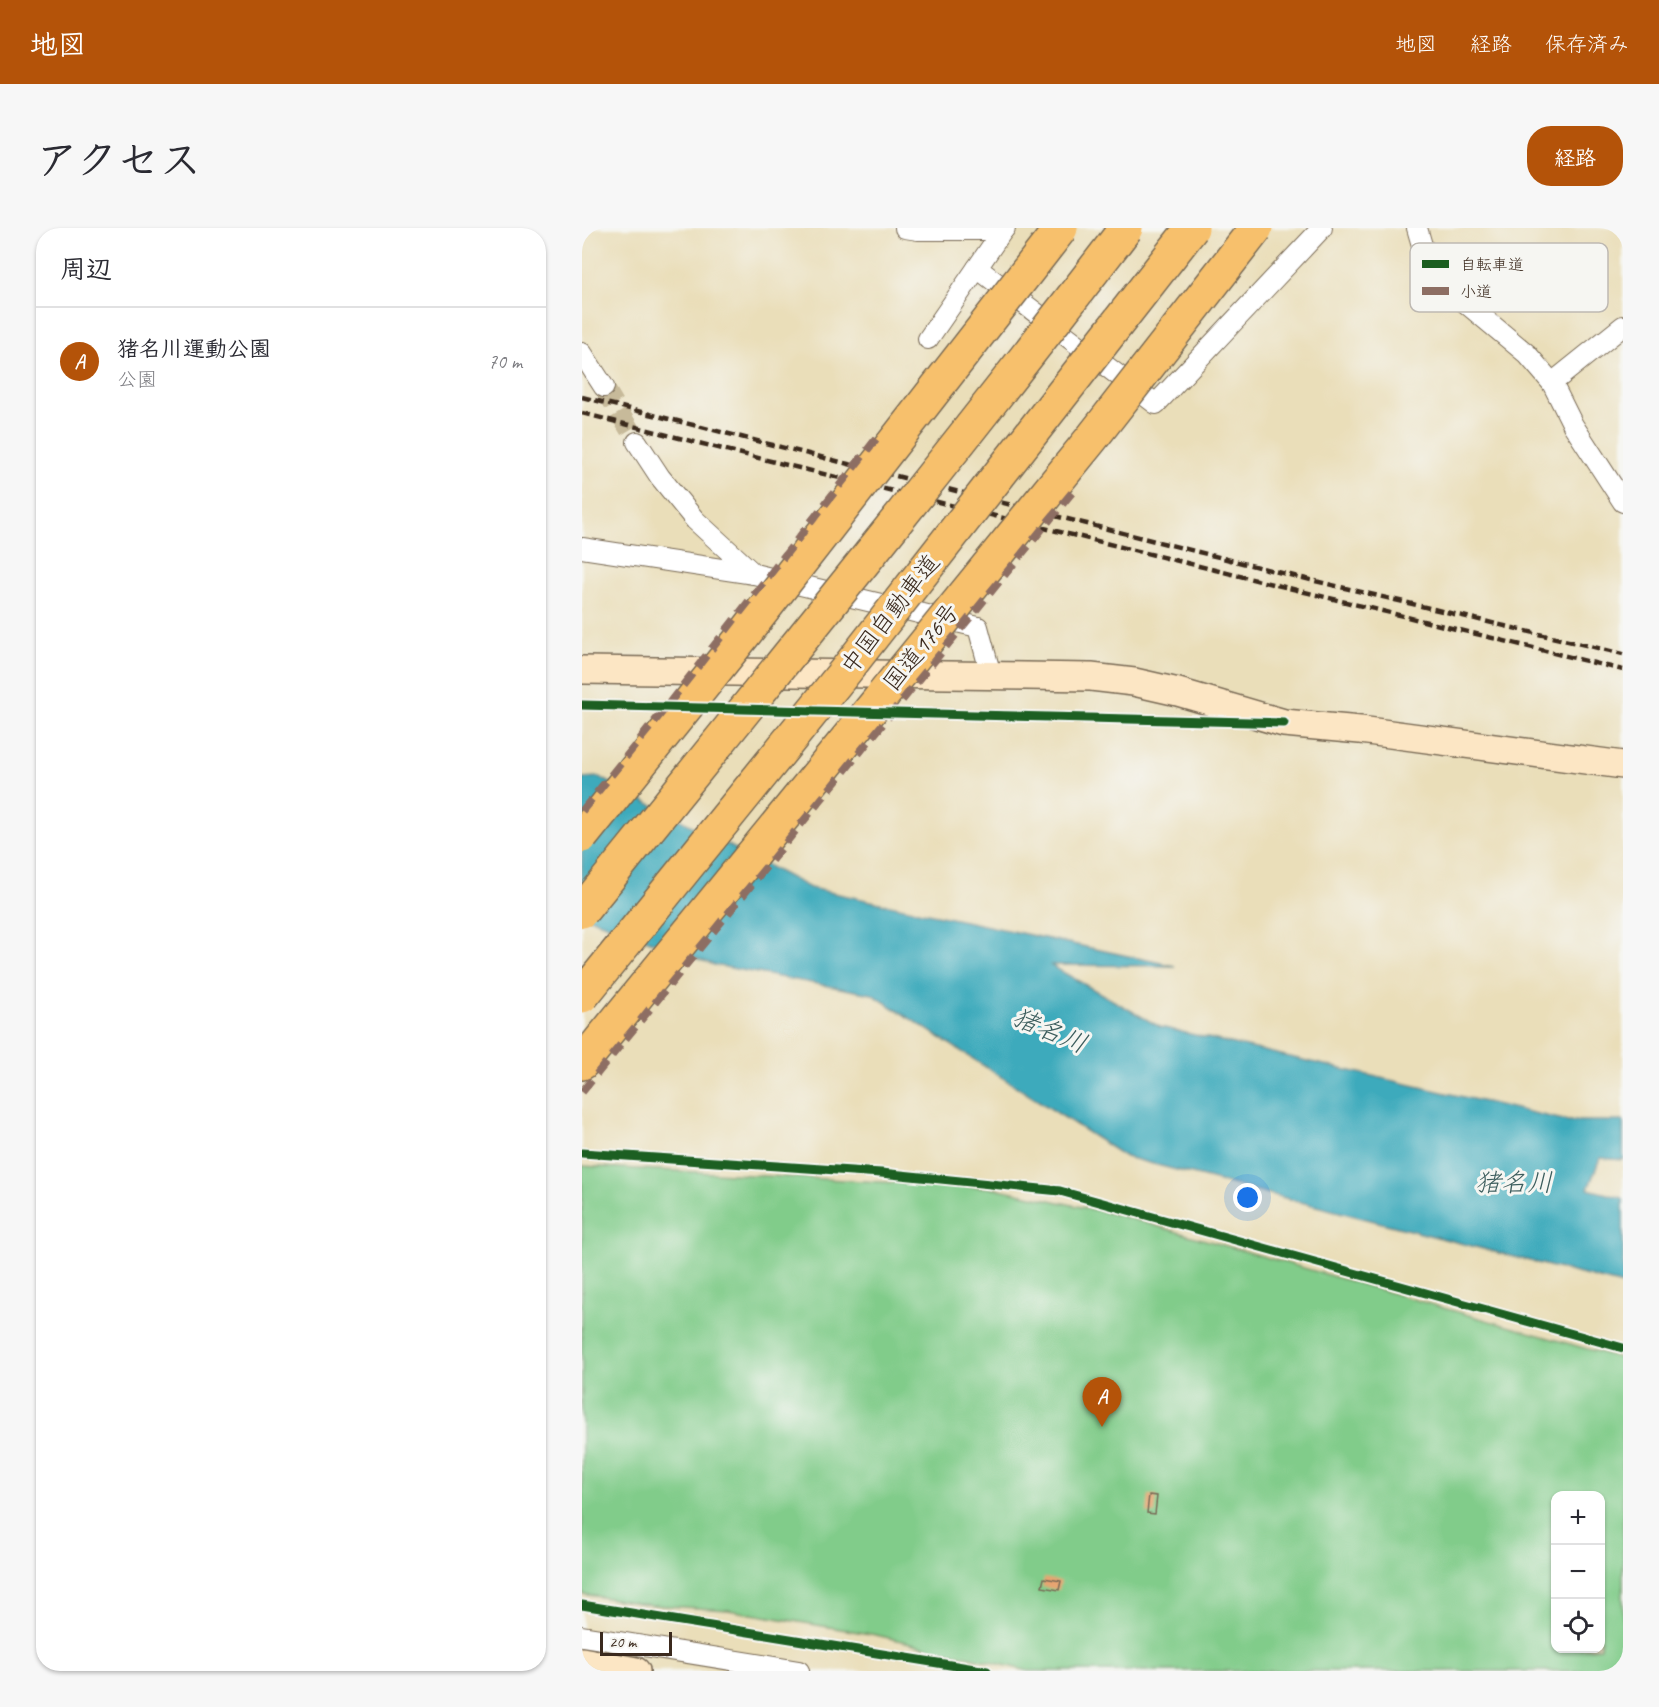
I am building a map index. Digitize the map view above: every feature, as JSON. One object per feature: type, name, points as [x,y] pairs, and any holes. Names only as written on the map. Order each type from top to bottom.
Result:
[{"type":"highway","points":[[918,414],[1041,228]]},
{"type":"highway","points":[[582,836],[918,414],[1061,228]]},
{"type":"highway","points":[[582,911],[801,640],[1126,228]]},
{"type":"highway","name":"中国自動車道","points":[[582,996],[847,669],[1192,228]]},
{"type":"highway","name":"国道176号","points":[[582,1063],[1092,438],[1256,228]]},
{"type":"highway","points":[[1092,438],[1279,228]]},
{"type":"street","points":[[905,228],[918,230],[1004,229]]},
{"type":"street","points":[[977,268],[1156,404],[1322,228]]},
{"type":"street","points":[[1417,228],[1421,243]]},
{"type":"street","points":[[928,339],[1004,229]]},
{"type":"street","points":[[1477,312],[1527,354],[1552,383],[1573,424],[1623,502]]},
{"type":"street","points":[[1552,383],[1623,326]]},
{"type":"street","points":[[582,353],[604,387]]},
{"type":"street","points":[[637,442],[660,477],[695,520],[754,574]]},
{"type":"street","points":[[582,548],[754,574],[978,627],[991,675]]},
{"type":"street","points":[[582,670],[1091,677],[1134,682],[1178,692],[1284,723],[1360,730],[1623,765]]},
{"type":"street","points":[[582,1636],[799,1671]]},
{"type":"street","points":[[582,1661],[636,1671]]},
{"type":"green space","points":[[582,1166],[995,1188],[1118,1215],[1623,1359],[1623,1671],[1029,1671],[876,1635],[728,1610],[651,1605],[582,1594]]},
{"type":"water","name":"猪名川","points":[[599,777],[810,888],[1175,966],[1050,965],[1160,1027],[1568,1121],[1623,1121],[1623,1160],[1600,1158],[1588,1189],[1623,1198],[1623,1285],[1126,1157],[872,994],[714,965],[582,915],[582,778]]},
{"type":"building","points":[[1149,1495],[1157,1496],[1155,1514],[1147,1513]]},
{"type":"building","points":[[1044,1578],[1061,1581],[1059,1590],[1042,1587]]},
{"type":"tunnel","points":[[604,387],[637,442]]},
{"type":"railway","points":[[582,397],[1290,575],[1623,654]]},
{"type":"railway","points":[[582,413],[1623,670]]},
{"type":"marked path","points":[[582,811],[876,439]]},
{"type":"marked path","points":[[582,1092],[1074,490]]},
{"type":"cycle path","points":[[582,705],[1284,723]]},
{"type":"cycle path","points":[[582,1153],[881,1173],[1060,1191],[1623,1348]]},
{"type":"cycle path","points":[[582,1605],[987,1671]]},
{"type":"place","name":"猪名川運動公園","points":[[1102,1427]]}]
